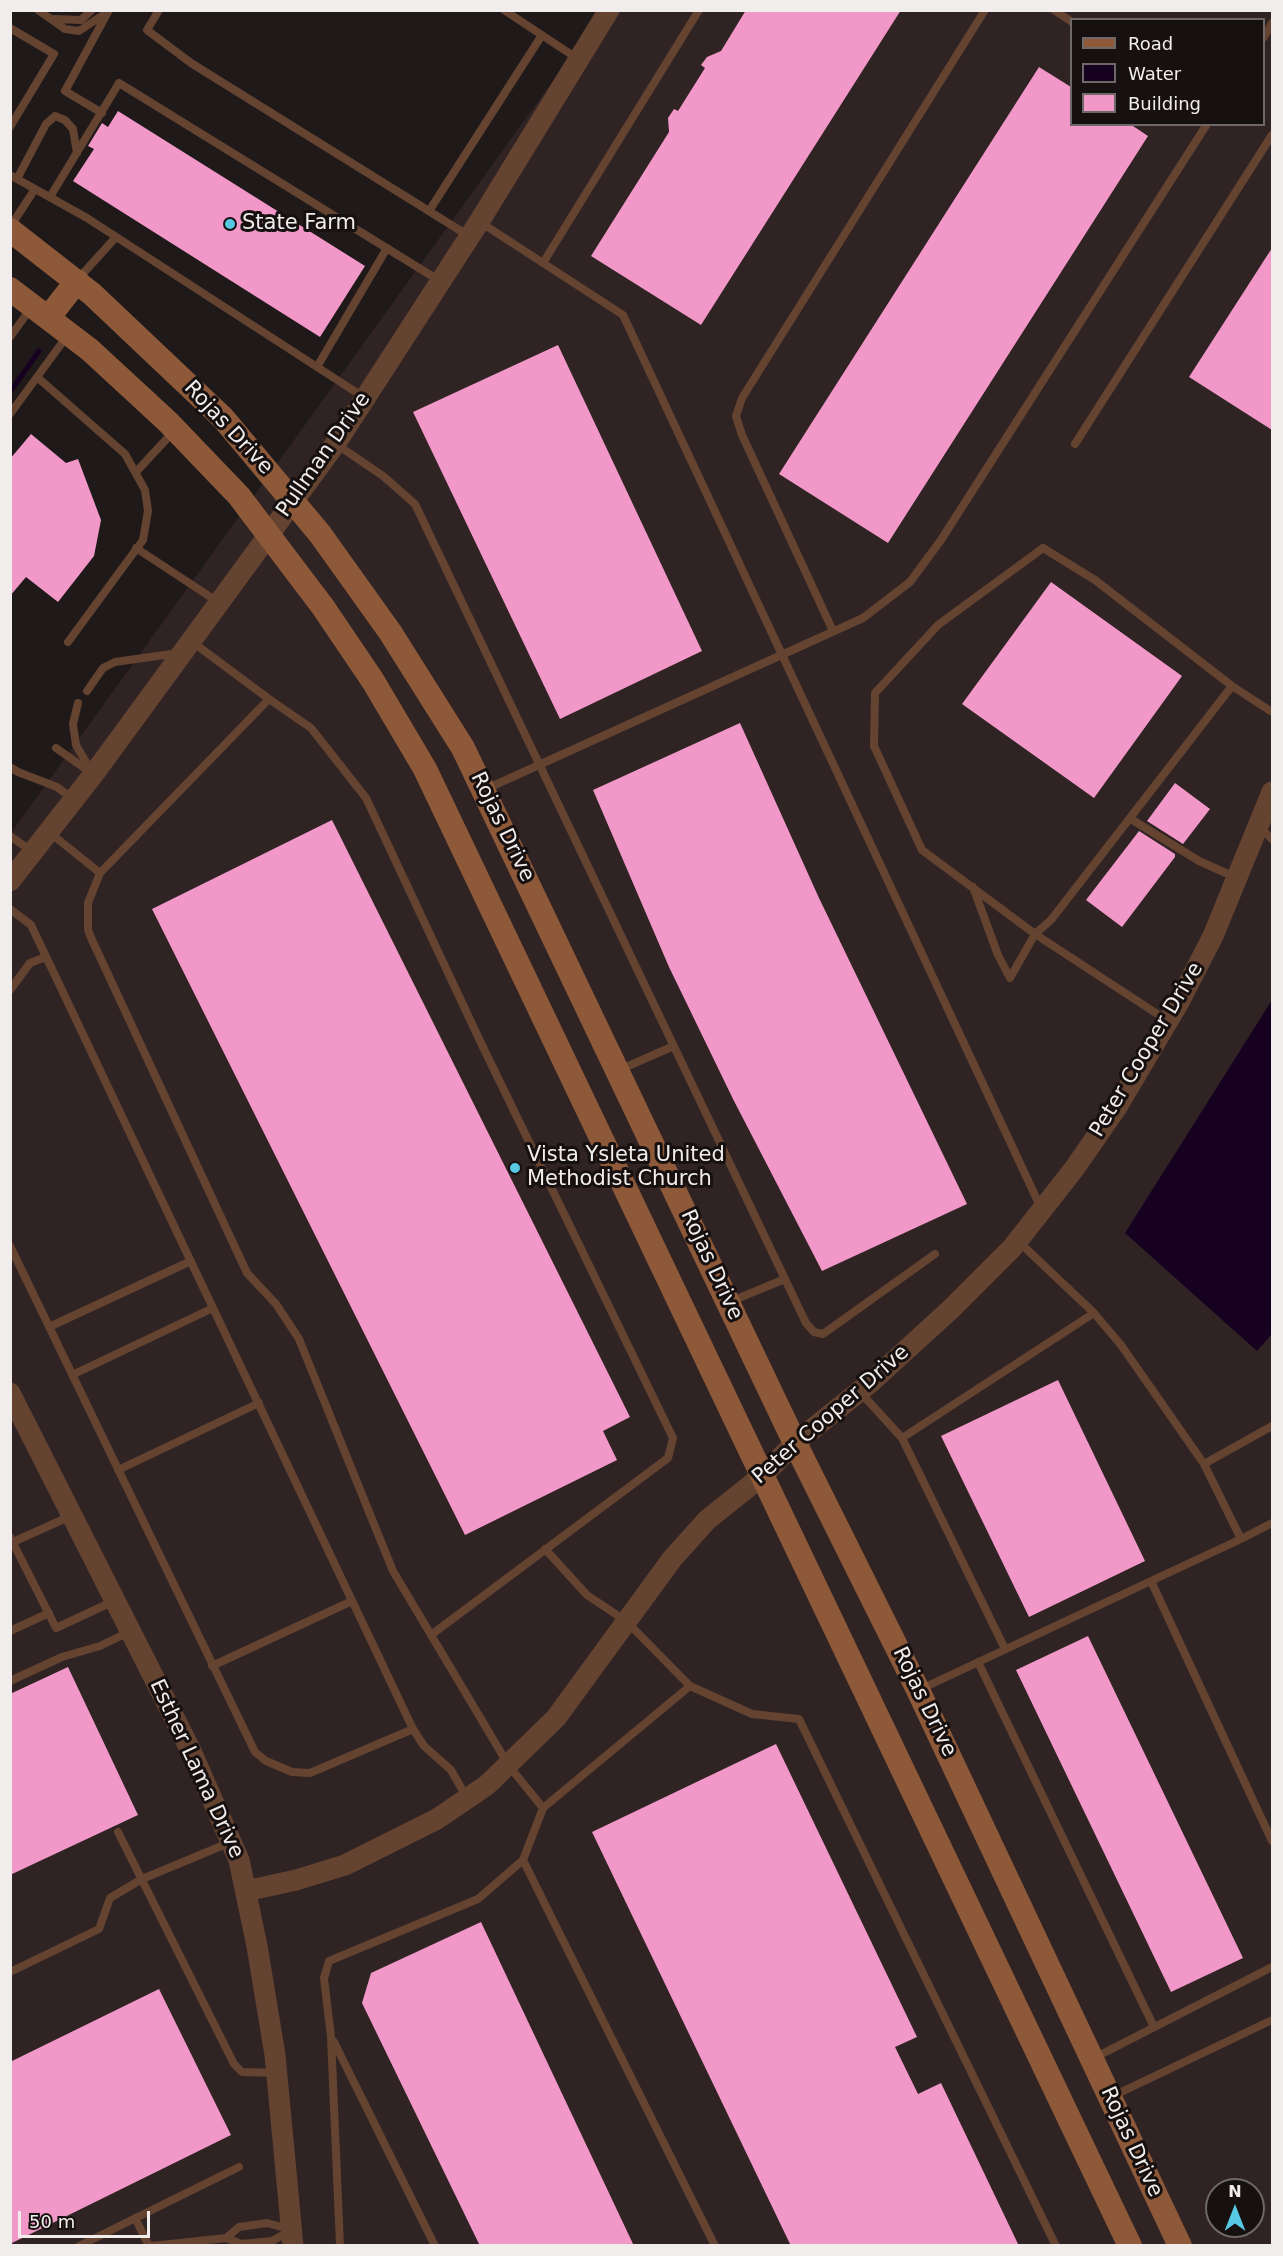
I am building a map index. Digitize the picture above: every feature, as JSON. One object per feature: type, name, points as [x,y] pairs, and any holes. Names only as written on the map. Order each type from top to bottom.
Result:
[{"type":"main road","name":"Rojas Drive","points":[[10,229],[77,281],[223,418],[293,501],[390,632],[463,748],[485,789],[795,1443],[918,1690],[1180,2246]]},
{"type":"main road","points":[[40,312],[77,281]]},
{"type":"main road","name":"Rojas Drive","points":[[10,289],[69,334],[176,429],[239,496],[323,607],[373,681],[425,769],[1130,2246]]},
{"type":"street","name":"Pullman Drive","points":[[10,881],[93,775],[336,443],[475,229],[609,10]]},
{"type":"street","name":"Peter Cooper Drive","points":[[246,1891],[296,1880],[345,1865],[437,1819],[509,1766],[556,1718],[626,1621],[686,1543],[707,1520],[762,1476],[795,1443],[860,1391],[951,1309],[1017,1241],[1117,1107],[1168,1022],[1213,936],[1238,878],[1265,832],[1272,792]]},
{"type":"street","name":"Esther Lama Drive","points":[[10,1393],[116,1600],[232,1842],[246,1891],[267,1996],[293,2237]]},
{"type":"lane","points":[[38,10],[65,29],[79,31],[107,11]]},
{"type":"lane","points":[[51,18],[81,20],[92,10]]},
{"type":"lane","points":[[159,10],[147,30],[191,63],[429,211],[475,229],[543,263],[623,315],[780,656],[1042,1210]]},
{"type":"lane","points":[[504,10],[578,59]]},
{"type":"lane","points":[[543,263],[699,10]]},
{"type":"lane","points":[[833,631],[742,435],[736,416],[742,398],[985,10]]},
{"type":"lane","points":[[1054,10],[1070,21]]},
{"type":"lane","points":[[102,113],[65,91],[107,11]]},
{"type":"lane","points":[[10,28],[54,54],[10,127]]},
{"type":"lane","points":[[429,211],[542,35]]},
{"type":"lane","points":[[50,198],[119,83],[440,281]]},
{"type":"lane","points":[[77,153],[74,129],[65,120],[55,116],[46,124],[14,177],[116,237],[365,398]]},
{"type":"lane","points":[[485,789],[863,618],[890,600],[916,574],[941,540],[1207,126]]},
{"type":"lane","points":[[1075,444],[1272,135]]},
{"type":"lane","points":[[10,229],[34,189]]},
{"type":"lane","points":[[77,281],[116,237]]},
{"type":"lane","points":[[317,367],[387,248]]},
{"type":"lane","points":[[10,337],[40,312]]},
{"type":"lane","points":[[10,414],[69,334]]},
{"type":"lane","points":[[37,377],[110,437],[137,471],[145,490],[148,511],[143,540],[68,642]]},
{"type":"lane","points":[[137,471],[176,429]]},
{"type":"lane","points":[[336,443],[383,476],[415,504],[806,1323],[814,1332],[824,1335],[935,1254]]},
{"type":"lane","points":[[136,548],[218,602]]},
{"type":"lane","points":[[1168,1022],[1035,934],[922,850],[874,746],[875,693],[938,625],[1043,548],[1095,580],[1232,686],[1272,712]]},
{"type":"lane","points":[[87,691],[103,668],[115,662],[187,646],[311,728],[366,798],[486,1054],[673,1438],[668,1458],[431,1635]]},
{"type":"lane","points":[[972,886],[998,955],[1010,978],[1035,934],[1051,920],[1232,686]]},
{"type":"lane","points":[[269,699],[100,873],[88,903],[88,930],[247,1273],[276,1304],[299,1339],[393,1570],[509,1766],[543,1808]]},
{"type":"lane","points":[[78,703],[73,724],[76,745],[93,775]]},
{"type":"lane","points":[[56,748],[93,775]]},
{"type":"lane","points":[[10,767],[57,787],[74,800]]},
{"type":"lane","points":[[1131,819],[1199,861],[1238,878]]},
{"type":"lane","points":[[49,832],[100,873]]},
{"type":"lane","points":[[10,836],[33,852]]},
{"type":"lane","points":[[10,909],[31,925],[413,1729],[424,1746],[451,1770],[467,1799]]},
{"type":"lane","points":[[10,990],[30,963],[46,957]]},
{"type":"lane","points":[[619,1070],[674,1046]]},
{"type":"lane","points":[[1017,1241],[1094,1313],[1121,1345],[1204,1464],[1241,1539]]},
{"type":"lane","points":[[10,1246],[255,1752],[266,1761],[292,1772],[310,1773],[320,1771],[413,1729]]},
{"type":"lane","points":[[49,1327],[191,1261]]},
{"type":"lane","points":[[729,1302],[785,1279]]},
{"type":"lane","points":[[72,1375],[213,1308]]},
{"type":"lane","points":[[902,1438],[1094,1313]]},
{"type":"lane","points":[[860,1391],[902,1438],[1005,1649]]},
{"type":"lane","points":[[118,1470],[259,1404]]},
{"type":"lane","points":[[1204,1464],[1272,1426]]},
{"type":"lane","points":[[73,1515],[12,1540],[56,1628],[116,1600]]},
{"type":"lane","points":[[918,1690],[1272,1523]]},
{"type":"lane","points":[[545,1549],[587,1595],[626,1621],[690,1686],[752,1714],[799,1719],[1056,2246]]},
{"type":"lane","points":[[1151,1581],[1272,1841]]},
{"type":"lane","points":[[212,1666],[352,1601]]},
{"type":"lane","points":[[10,1631],[49,1612]]},
{"type":"lane","points":[[10,1681],[62,1657],[100,1646],[131,1631]]},
{"type":"lane","points":[[978,1662],[1154,2027]]},
{"type":"lane","points":[[340,2246],[332,2037],[324,1978],[329,1961],[478,1899],[523,1860],[543,1808],[690,1686]]},
{"type":"lane","points":[[118,1832],[234,2064],[242,2072],[277,2073]]},
{"type":"lane","points":[[10,1972],[99,1929],[110,1898],[142,1880],[232,1842]]},
{"type":"lane","points":[[523,1860],[715,2246]]},
{"type":"lane","points":[[1092,2059],[1272,1966]]},
{"type":"lane","points":[[1110,2097],[1272,2020]]},
{"type":"lane","points":[[332,2037],[435,2246]]},
{"type":"lane","points":[[79,2246],[239,2167]]},
{"type":"lane","points":[[135,2218],[150,2246],[226,2238],[241,2244],[293,2237]]},
{"type":"lane","points":[[226,2238],[239,2227],[267,2223],[293,2237]]},
{"type":"shaded area","points":[[603,11],[1272,11],[1272,2245],[11,2246],[11,833]]},
{"type":"water","points":[[1272,1000],[1272,1334],[1257,1351],[1125,1233]]},
{"type":"building","points":[[746,10],[901,10],[701,325],[591,256],[669,132],[668,118],[674,109],[678,111],[705,68],[701,65],[707,57],[721,51]]},
{"type":"building","points":[[1039,67],[1070,86],[1070,126],[1133,126],[1148,136],[888,543],[779,474]]},
{"type":"building","points":[[118,111],[365,266],[320,337],[73,181],[94,149],[88,146],[102,123],[108,127]]},
{"type":"building","points":[[1272,248],[1272,430],[1189,377]]},
{"type":"building","points":[[558,345],[702,651],[560,719],[413,412]]},
{"type":"building","points":[[31,434],[66,463],[78,459],[101,520],[94,556],[58,602],[26,577],[10,596],[10,459]]},
{"type":"building","points":[[1051,582],[1182,676],[1094,798],[962,704]]},
{"type":"building","points":[[740,723],[819,898],[967,1204],[822,1271],[733,1099],[669,967],[593,790]]},
{"type":"building","points":[[1175,783],[1210,809],[1183,844],[1147,821]]},
{"type":"building","points":[[332,820],[630,1417],[603,1431],[617,1460],[465,1535],[152,909]]},
{"type":"building","points":[[1139,831],[1175,854],[1175,857],[1122,927],[1086,900]]},
{"type":"building","points":[[1058,1380],[1145,1561],[1029,1617],[941,1436]]},
{"type":"building","points":[[1088,1636],[1243,1958],[1171,1992],[1016,1670]]},
{"type":"building","points":[[68,1667],[138,1815],[10,1875],[10,1694]]},
{"type":"building","points":[[776,1744],[917,2037],[895,2047],[918,2094],[941,2083],[1019,2246],[791,2246],[592,1832]]},
{"type":"building","points":[[481,1922],[634,2246],[480,2246],[362,2003],[371,1973]]},
{"type":"building","points":[[159,1989],[231,2135],[10,2244],[10,2062]]},
{"type":"waterway","points":[[10,392],[39,351]]},
{"type":"place","name":"State Farm","points":[[230,224]]},
{"type":"place","name":"Vista Ysleta United Methodist Church","points":[[515,1168]]}]
